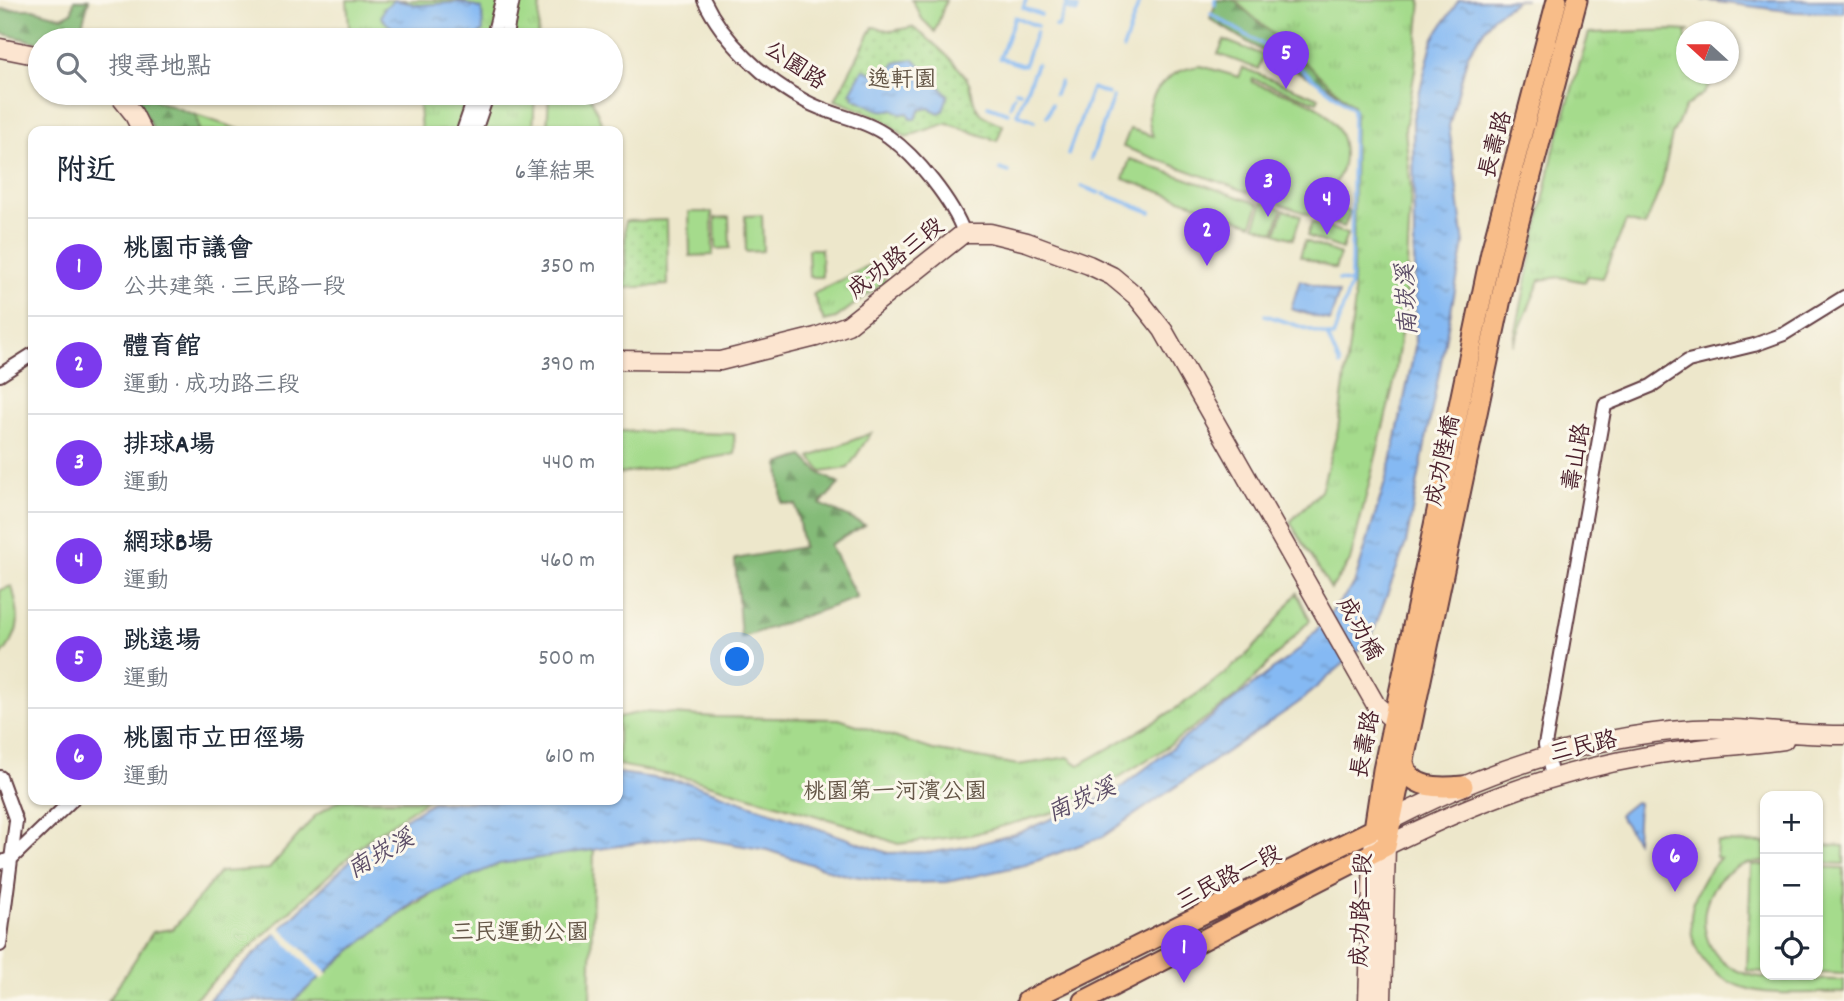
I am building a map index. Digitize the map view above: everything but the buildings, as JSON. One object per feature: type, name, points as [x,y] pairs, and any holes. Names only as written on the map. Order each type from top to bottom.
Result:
[{"type":"main road","points":[[1554,51],[1557,0]]},
{"type":"main road","points":[[1554,51],[1577,0]]},
{"type":"main road","name":"長壽路","points":[[1490,252],[1554,51]]},
{"type":"main road","name":"長壽路","points":[[1510,256],[1554,51]]},
{"type":"main road","name":"成功陸橋","points":[[1404,668],[1490,252]]},
{"type":"main road","name":"成功陸橋","points":[[1423,675],[1510,256]]},
{"type":"main road","name":"長壽路","points":[[1382,825],[1404,762],[1404,668]]},
{"type":"main road","name":"長壽路","points":[[1382,825],[1403,722],[1423,675]]},
{"type":"main road","points":[[1404,762],[1410,776],[1420,784],[1443,788],[1463,786]]},
{"type":"main road","name":"成功路二段","points":[[1379,849],[1382,825]]},
{"type":"main road","name":"三民路一段","points":[[1027,1001],[1382,825]]},
{"type":"main road","name":"三民路一段","points":[[1084,1001],[1379,849]]},
{"type":"main road","points":[[1183,926],[1192,947]]},
{"type":"street","points":[[495,28],[502,0]]},
{"type":"street","points":[[507,28],[513,0]]},
{"type":"street","name":"公園路","points":[[704,0],[712,19],[733,44],[774,80],[806,102],[890,137],[955,211],[964,233]]},
{"type":"street","points":[[0,48],[28,54]]},
{"type":"street","points":[[127,105],[140,126]]},
{"type":"street","points":[[465,126],[472,105]]},
{"type":"street","points":[[477,126],[484,105]]},
{"type":"street","name":"成功路三段","points":[[623,360],[720,361],[816,337],[848,325],[964,233],[990,233],[1027,242],[1112,276],[1143,302],[1173,345],[1316,597]]},
{"type":"street","name":"壽山路","points":[[1552,777],[1545,745],[1605,405],[1651,386],[1688,361],[1754,345],[1784,334],[1844,297]]},
{"type":"street","points":[[0,375],[28,358]]},
{"type":"street","points":[[0,383],[28,365]]},
{"type":"street","name":"成功橋","points":[[1316,597],[1376,705],[1403,722]]},
{"type":"street","name":"三民路","points":[[1382,825],[1463,786],[1546,757],[1612,741],[1693,729],[1726,728],[1819,736]]},
{"type":"street","name":"三民路","points":[[1379,849],[1452,813],[1552,777],[1661,754],[1844,735]]},
{"type":"street","points":[[0,777],[16,821],[6,860],[0,945]]},
{"type":"street","points":[[6,860],[66,805]]},
{"type":"street","name":"成功路二段","points":[[1379,849],[1376,968],[1382,1001]]},
{"type":"street","name":"成功路二段","points":[[1368,1001],[1376,968]]},
{"type":"green space","points":[[74,0],[89,0],[83,28],[28,28],[28,40],[0,33],[0,9],[33,9],[62,17],[72,12]]},
{"type":"green space","points":[[347,0],[540,0],[539,28],[349,28]]},
{"type":"green space","points":[[912,0],[946,0],[935,32],[922,19]]},
{"type":"green space","points":[[1217,0],[1234,0],[1384,129],[1328,86],[1290,68],[1210,19]]},
{"type":"green space","points":[[1234,0],[1421,0],[1415,70],[1405,129],[1411,190],[1405,304],[1394,383],[1350,561],[1331,589],[1290,522],[1321,491],[1338,429],[1355,300],[1355,113],[1353,105]]},
{"type":"green space","name":"逸軒園","points":[[873,27],[892,31],[912,27],[939,48],[968,81],[977,108],[982,114],[1003,125],[997,141],[947,123],[906,137],[881,118],[835,100]]},
{"type":"green space","points":[[1676,30],[1676,84],[1710,84],[1704,93],[1685,107],[1672,135],[1662,184],[1645,226],[1626,221],[1603,278],[1587,276],[1585,282],[1560,277],[1540,280],[1513,345],[1554,149],[1589,33]]},
{"type":"green space","points":[[1224,40],[1263,55],[1258,69],[1218,54]]},
{"type":"green space","points":[[1201,66],[1239,77],[1243,68],[1319,98],[1317,102],[1253,79],[1252,82],[1295,96],[1319,108],[1338,129],[1343,142],[1342,168],[1329,191],[1318,200],[1350,212],[1344,227],[1123,147],[1130,129],[1153,136],[1149,110],[1152,99],[1166,80],[1188,68]]},
{"type":"green space","points":[[168,105],[196,115],[198,126],[151,126],[141,106]]},
{"type":"green space","points":[[419,105],[534,105],[533,126],[421,126]]},
{"type":"green space","points":[[548,105],[594,105],[603,126],[547,126]]},
{"type":"green space","points":[[196,115],[229,126],[198,126]]},
{"type":"green space","points":[[1130,159],[1259,204],[1252,224],[1123,179]]},
{"type":"green space","points":[[1263,202],[1282,209],[1274,232],[1255,225]]},
{"type":"green space","points":[[1284,210],[1301,216],[1293,239],[1276,233]]},
{"type":"green space","points":[[689,212],[712,212],[713,255],[690,256]]},
{"type":"green space","points":[[762,215],[763,251],[746,252],[745,216]]},
{"type":"green space","points":[[729,217],[730,248],[716,249],[715,218]]},
{"type":"green space","points":[[667,220],[668,285],[625,288],[625,221]]},
{"type":"green space","points":[[1312,222],[1347,234],[1342,249],[1307,236]]},
{"type":"green space","points":[[1305,241],[1340,254],[1335,269],[1300,256]]},
{"type":"green space","points":[[808,249],[821,249],[822,277],[809,277]]},
{"type":"green space","points":[[874,263],[886,281],[836,318],[824,321],[813,294]]},
{"type":"green space","points":[[623,431],[734,434],[735,454],[623,473]]},
{"type":"green space","points":[[871,433],[848,468],[822,472],[810,457]]},
{"type":"green space","points":[[803,456],[821,474],[839,484],[820,504],[865,525],[830,545],[857,598],[741,638],[735,559],[803,547],[796,505],[782,503],[779,464]]},
{"type":"green space","points":[[12,586],[18,624],[13,639],[0,657],[0,590]]},
{"type":"green space","name":"桃園第一河濱公園","points":[[1297,593],[1310,620],[1238,695],[1158,753],[1069,808],[970,835],[898,844],[845,824],[691,779],[623,766],[623,716],[643,712],[716,717],[839,719],[933,750],[1018,765],[1068,757],[1079,765],[1166,715],[1207,687],[1246,655]]},
{"type":"green space","points":[[332,805],[420,805],[366,841],[192,1001],[108,1001],[153,932],[173,929],[220,872],[269,869],[315,816]]},
{"type":"green space","points":[[1717,842],[1760,843],[1760,863],[1743,865],[1725,875],[1713,889],[1706,907],[1705,925],[1709,944],[1720,959],[1738,971],[1760,977],[1760,980],[1844,980],[1844,993],[1763,992],[1729,981],[1711,969],[1699,953],[1692,936],[1691,916],[1695,896],[1720,858],[1716,857]]},
{"type":"green space","points":[[1823,845],[1844,846],[1844,864],[1823,863]]},
{"type":"green space","name":"三民運動公園","points":[[594,850],[590,1001],[293,1001],[364,940],[414,904],[441,889],[469,875],[509,861]]},
{"type":"green space","points":[[1751,865],[1760,865],[1760,972],[1747,971]]},
{"type":"green space","points":[[1823,867],[1844,868],[1844,974],[1823,973]]},
{"type":"water","points":[[395,0],[419,5],[461,2],[482,9],[483,28],[393,28],[381,17],[384,8]]},
{"type":"water","name":"南崁溪","points":[[1459,0],[1518,0],[1493,17],[1468,54],[1449,126],[1464,244],[1406,543],[1370,641],[1298,703],[1102,837],[1025,865],[947,882],[899,883],[841,874],[767,850],[685,836],[499,864],[416,900],[354,948],[293,1001],[207,1001],[368,843],[427,805],[623,805],[623,774],[689,783],[888,853],[934,852],[971,846],[1018,833],[1115,792],[1302,647],[1354,585],[1391,462],[1415,347],[1413,118],[1433,39]]},
{"type":"water","points":[[1701,0],[1844,0],[1844,13],[1795,12]]},
{"type":"water","points":[[914,59],[948,95],[943,111],[939,113],[929,108],[920,110],[915,119],[910,119],[908,113],[877,109],[853,98],[854,94],[850,93],[863,69],[876,75],[881,69],[891,69],[895,63]]},
{"type":"water","points":[[1300,280],[1339,293],[1330,321],[1291,309]]},
{"type":"water","points":[[1635,802],[1638,803],[1636,841],[1619,815]]},
{"type":"pier","points":[[279,926],[328,974],[322,980],[274,931]]},
{"type":"waterway","points":[[1026,0],[1023,8],[1041,15]]},
{"type":"waterway","points":[[1055,26],[1058,27],[1065,8],[1077,12],[1078,8],[1066,4],[1068,0]]},
{"type":"waterway","points":[[1123,49],[1140,0]]},
{"type":"waterway","points":[[1215,0],[1215,5]]},
{"type":"waterway","points":[[1211,14],[1292,62],[1353,109],[1351,284],[1333,337],[1327,335],[1340,365]]},
{"type":"waterway","points":[[1036,32],[1024,66],[1000,58],[1015,17],[1037,26]]},
{"type":"waterway","points":[[1035,121],[1017,114],[1037,64]]},
{"type":"waterway","points":[[1055,94],[1060,82]]},
{"type":"waterway","points":[[1079,124],[1092,88],[1108,94]]},
{"type":"waterway","points":[[1016,91],[1020,92]]},
{"type":"waterway","points":[[1010,107],[1014,96]]},
{"type":"waterway","points":[[1091,159],[1113,97]]},
{"type":"waterway","points":[[1047,116],[1052,104]]},
{"type":"waterway","points":[[988,106],[1008,113]]},
{"type":"waterway","points":[[1068,154],[1078,126]]},
{"type":"waterway","points":[[1000,169],[1009,172]]},
{"type":"waterway","points":[[1081,186],[1099,193]]},
{"type":"waterway","points":[[1104,194],[1151,212]]},
{"type":"waterway","points":[[1339,280],[1350,283]]},
{"type":"waterway","points":[[1265,315],[1326,335]]},
{"type":"place","name":"跳遠場","points":[[1286,89]]},
{"type":"place","name":"排球A場","points":[[1268,217]]},
{"type":"place","name":"網球B場","points":[[1327,235]]},
{"type":"place","name":"體育館","points":[[1207,266]]},
{"type":"place","name":"桃園市立田徑場","points":[[1675,892]]},
{"type":"place","name":"桃園市議會","points":[[1184,983]]}]
